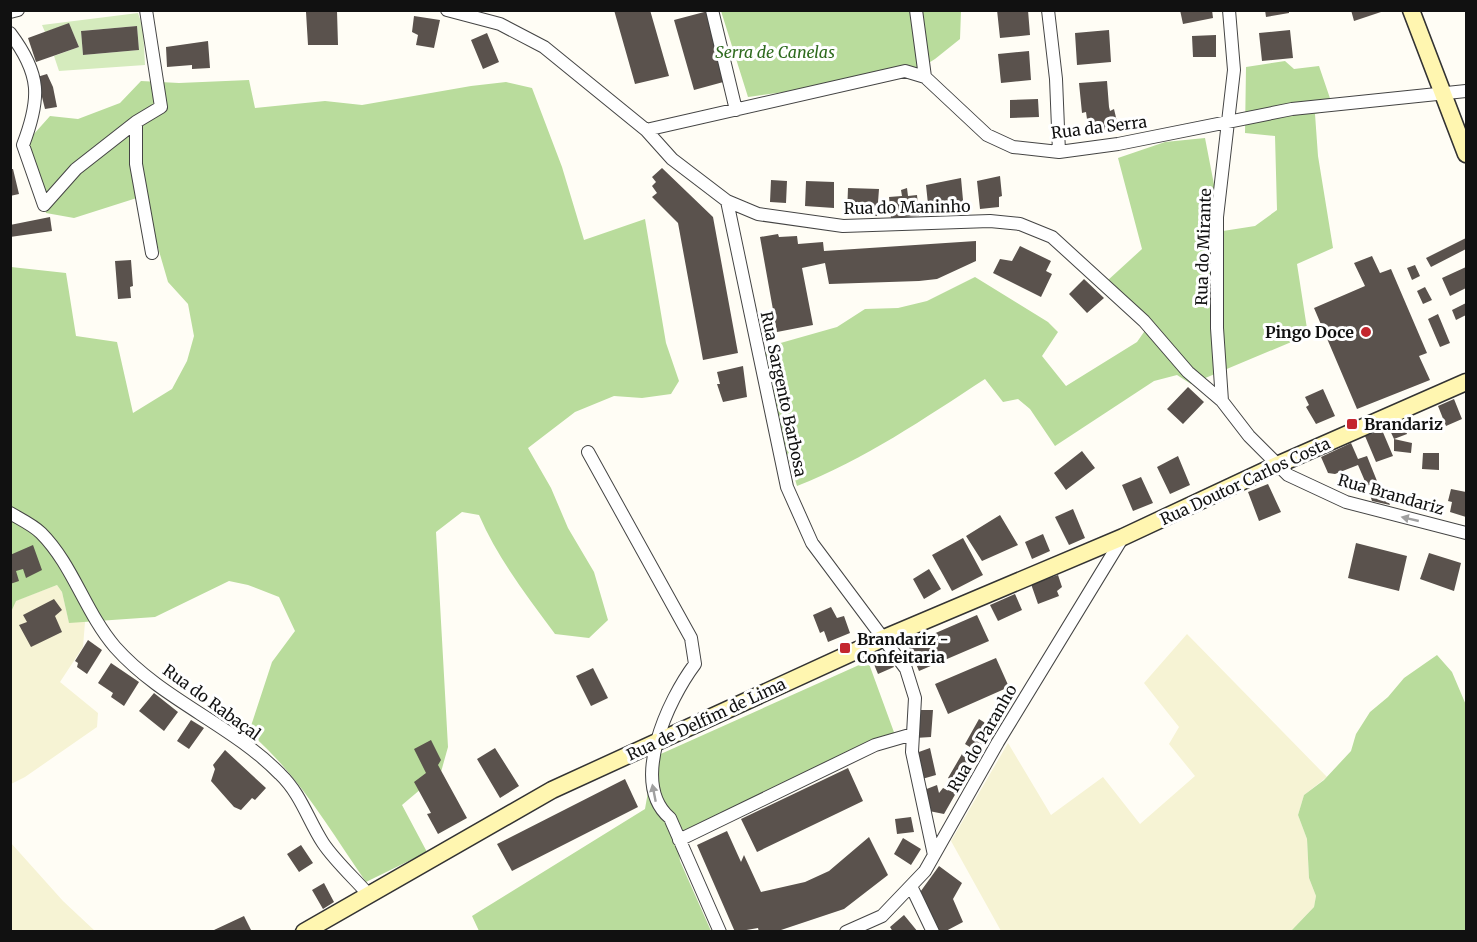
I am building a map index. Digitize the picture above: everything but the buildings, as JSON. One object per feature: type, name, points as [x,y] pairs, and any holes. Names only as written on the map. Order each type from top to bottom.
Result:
[{"type":"main road","points":[[1411,10],[1467,154]]},
{"type":"main road","name":"Rua Doutor Carlos Costa","points":[[1124,537],[1277,465],[1467,382]]},
{"type":"main road","name":"Rua de Delfim de Lima","points":[[304,932],[541,795],[884,638],[1124,537]]},
{"type":"street","points":[[10,33],[28,56],[37,94],[34,117],[23,145],[44,205],[76,169],[136,122],[162,107],[146,10]]},
{"type":"street","name":"Rua do Maninho","points":[[447,10],[500,24],[544,47],[646,130],[672,159],[727,201],[758,214],[843,226],[990,221],[1020,224],[1052,237],[1144,321],[1188,372],[1222,401]]},
{"type":"street","points":[[500,24],[504,10]]},
{"type":"street","points":[[712,10],[736,110]]},
{"type":"street","points":[[646,130],[906,71],[925,77],[916,10]]},
{"type":"street","points":[[1048,10],[1056,79],[1059,152]]},
{"type":"street","name":"Rua do Mirante","points":[[1222,401],[1217,328],[1217,217],[1234,70],[1229,10]]},
{"type":"street","name":"Rua da Serra","points":[[925,77],[987,135],[1013,147],[1059,152],[1118,144],[1292,109],[1467,90]]},
{"type":"street","points":[[136,122],[136,164],[152,253]]},
{"type":"street","name":"Rua Sargento Barbosa","points":[[727,201],[787,487],[812,543],[906,669],[915,698],[912,752],[934,855]]},
{"type":"street","points":[[1222,401],[1249,436],[1277,465]]},
{"type":"street","points":[[588,452],[691,638],[695,664],[677,688],[651,761],[653,795],[658,808],[670,818],[720,932]]},
{"type":"street","name":"Rua Brandariz","points":[[1277,465],[1288,475],[1346,502],[1467,533]]},
{"type":"street","name":"Rua do Rabaçal","points":[[10,513],[39,531],[56,551],[90,613],[116,648],[164,691],[240,740],[281,774],[303,803],[323,844],[369,894]]},
{"type":"street","name":"Rua do Paranho","points":[[846,932],[882,916],[925,871],[998,742],[1124,537]]},
{"type":"street","points":[[679,840],[875,745],[913,734]]},
{"type":"street","points":[[911,886],[933,932]]},
{"type":"shaded area","points":[[57,585],[62,592],[69,622],[85,622],[83,647],[60,682],[98,713],[97,727],[25,777],[11,784],[11,612],[15,601]]},
{"type":"shaded area","points":[[1187,634],[1327,777],[1304,795],[1298,815],[1307,839],[1309,878],[1316,896],[1314,907],[1291,931],[1001,931],[951,841],[1008,743],[1051,815],[1103,777],[1140,824],[1195,776],[1169,744],[1179,727],[1144,683]]},
{"type":"shaded area","points":[[11,843],[63,901],[95,931],[11,931]]},
{"type":"green space","name":"Serra de Canelas","points":[[721,11],[961,11],[960,39],[935,59],[906,77],[867,78],[748,97]]},
{"type":"green space","points":[[138,13],[143,28],[145,65],[59,71],[54,56],[79,47],[69,24],[45,32],[42,25]],"holes":[[[137,26],[139,50],[83,55],[81,31]]]},
{"type":"green space","points":[[1285,61],[1294,69],[1319,66],[1334,110],[1315,114],[1318,156],[1333,248],[1297,264],[1308,335],[1191,384],[1177,375],[1154,381],[1055,446],[1030,409],[1018,399],[1003,402],[985,379],[870,451],[797,486],[756,350],[837,327],[865,309],[898,308],[927,301],[975,277],[1048,322],[1058,332],[1042,356],[1066,386],[1137,342],[1151,322],[1107,281],[1142,249],[1118,158],[1165,142],[1205,138],[1223,231],[1255,226],[1277,210],[1275,136],[1245,133],[1246,67]]},
{"type":"green space","points":[[249,80],[255,108],[325,101],[362,105],[506,82],[532,88],[562,167],[584,240],[645,219],[666,343],[679,381],[671,394],[642,398],[614,396],[575,412],[528,448],[551,488],[568,528],[594,572],[608,620],[589,638],[555,634],[504,562],[479,515],[462,512],[436,532],[448,747],[441,772],[402,805],[427,852],[366,882],[298,784],[267,748],[249,732],[272,662],[295,631],[279,597],[248,585],[229,581],[155,617],[69,623],[62,592],[57,585],[16,601],[11,612],[11,267],[66,273],[76,336],[117,342],[133,413],[172,389],[187,361],[194,336],[188,304],[168,282],[143,196],[74,218],[46,213],[25,144],[50,116],[78,119],[120,103],[141,81],[179,83]]},
{"type":"green space","points":[[1437,655],[1452,672],[1466,705],[1466,931],[1291,931],[1314,907],[1316,896],[1309,878],[1307,839],[1298,815],[1304,795],[1324,780],[1351,751],[1356,734],[1370,712],[1388,697],[1404,678]]},
{"type":"green space","points":[[868,661],[895,735],[677,837],[680,861],[711,931],[479,931],[472,916],[645,809],[654,757]]},
{"type":"place","name":"Pingo Doce","points":[[1366,332]]},
{"type":"place","name":"Brandariz","points":[[1352,424]]},
{"type":"place","name":"Brandariz - Confeitaria","points":[[845,648]]}]
